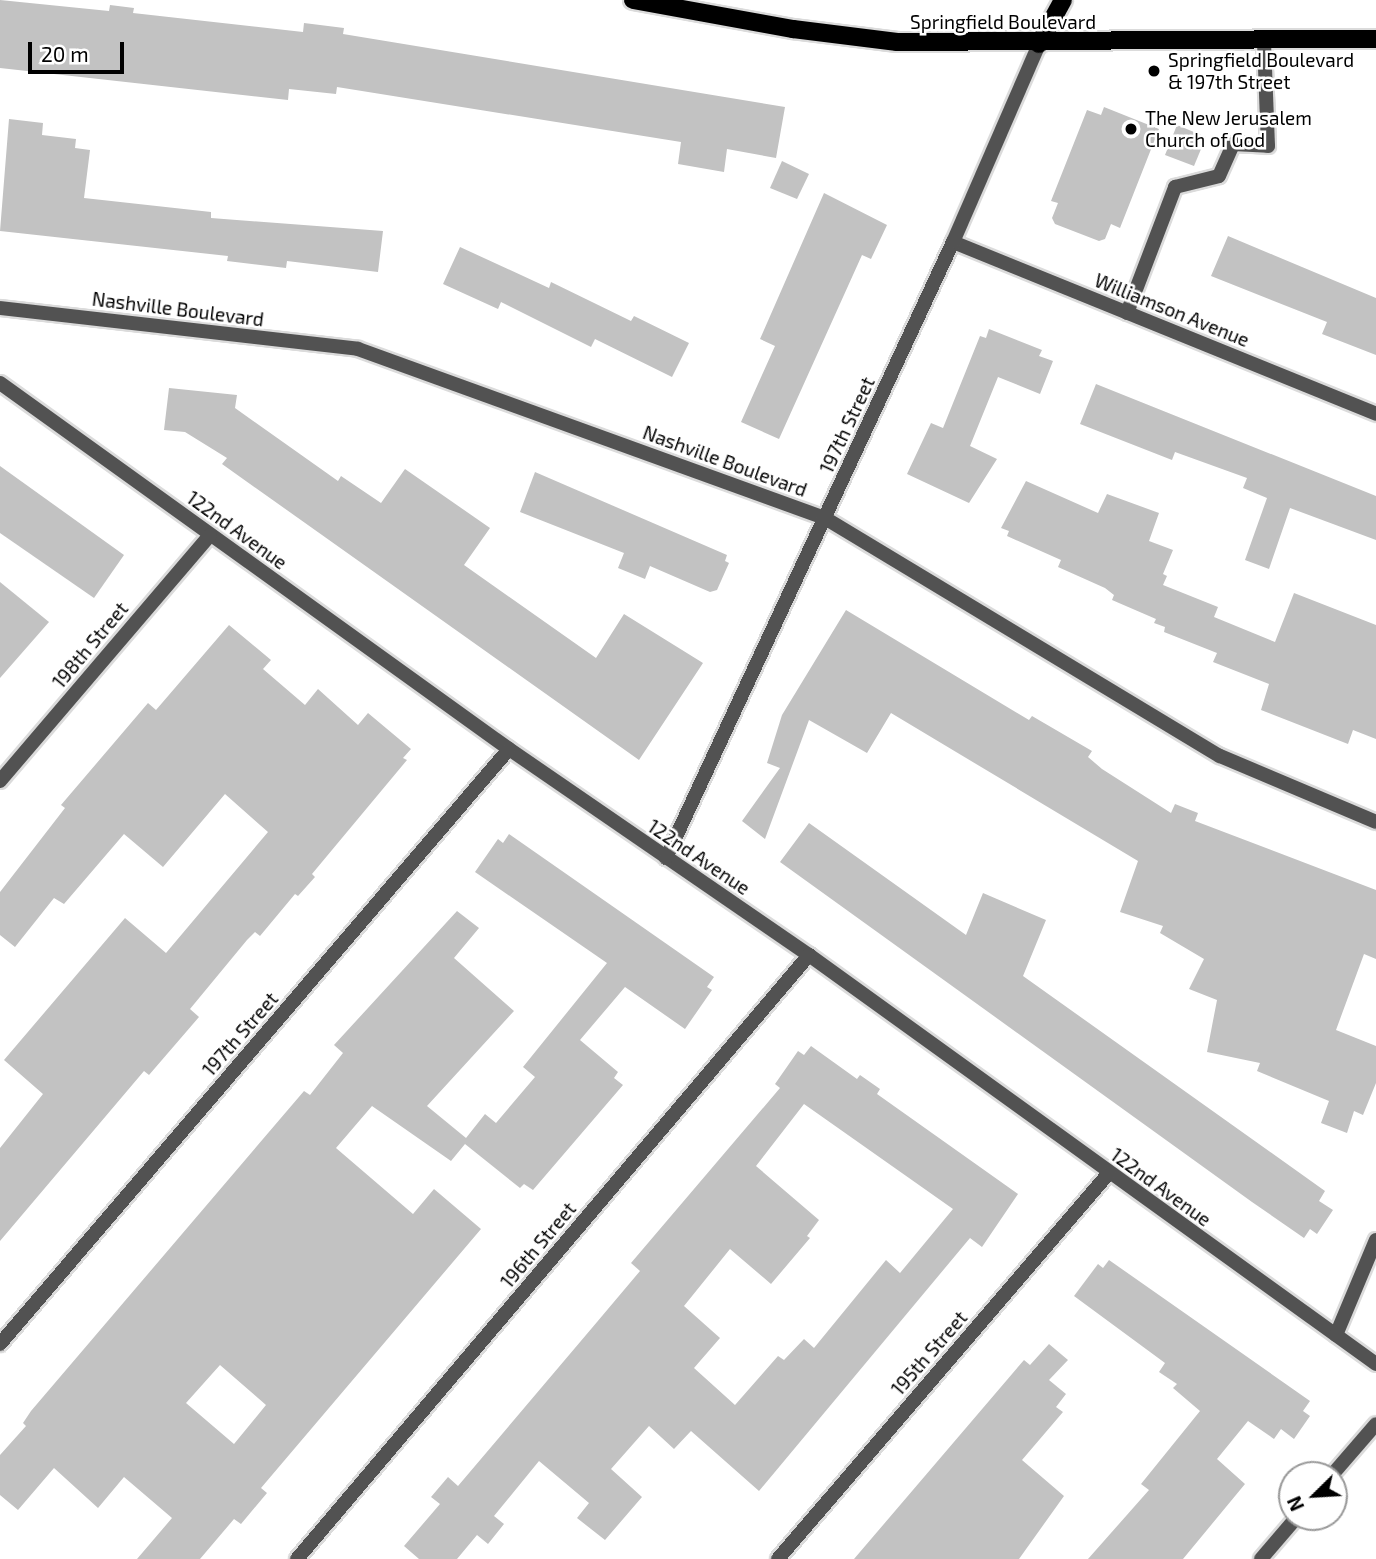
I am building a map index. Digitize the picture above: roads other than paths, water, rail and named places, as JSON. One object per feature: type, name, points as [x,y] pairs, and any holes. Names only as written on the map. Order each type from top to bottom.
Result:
[{"type":"main road","name":"Springfield Boulevard","points":[[633,0],[793,29],[897,42],[1039,44],[1376,39]]},
{"type":"main road","points":[[1039,44],[1063,0]]},
{"type":"street","points":[[1127,313],[1175,187],[1219,176],[1233,144],[1268,146],[1264,41]]},
{"type":"street","name":"197th Street","points":[[666,858],[953,242],[1039,44]]},
{"type":"street","name":"Williamson Avenue","points":[[953,242],[1376,414]]},
{"type":"street","name":"Nashville Boulevard","points":[[0,308],[358,349],[825,518],[1220,756],[1376,822]]},
{"type":"street","name":"122nd Avenue","points":[[0,383],[509,749],[809,955],[1376,1364]]},
{"type":"street","name":"198th Street","points":[[0,780],[210,535]]},
{"type":"street","name":"197th Street","points":[[0,1343],[509,749]]},
{"type":"street","name":"196th Street","points":[[297,1559],[809,955]]},
{"type":"street","name":"195th Street","points":[[778,1559],[1109,1173]]},
{"type":"street","points":[[1336,1335],[1376,1240]]},
{"type":"street","points":[[1344,1461],[1376,1424]]},
{"type":"street","points":[[1261,1559],[1285,1531]]},
{"type":"place","name":"Springfield Boulevard & 197th Street","points":[[1154,71]]},
{"type":"place","name":"The New Jerusalem Church of God","points":[[1131,129]]}]
